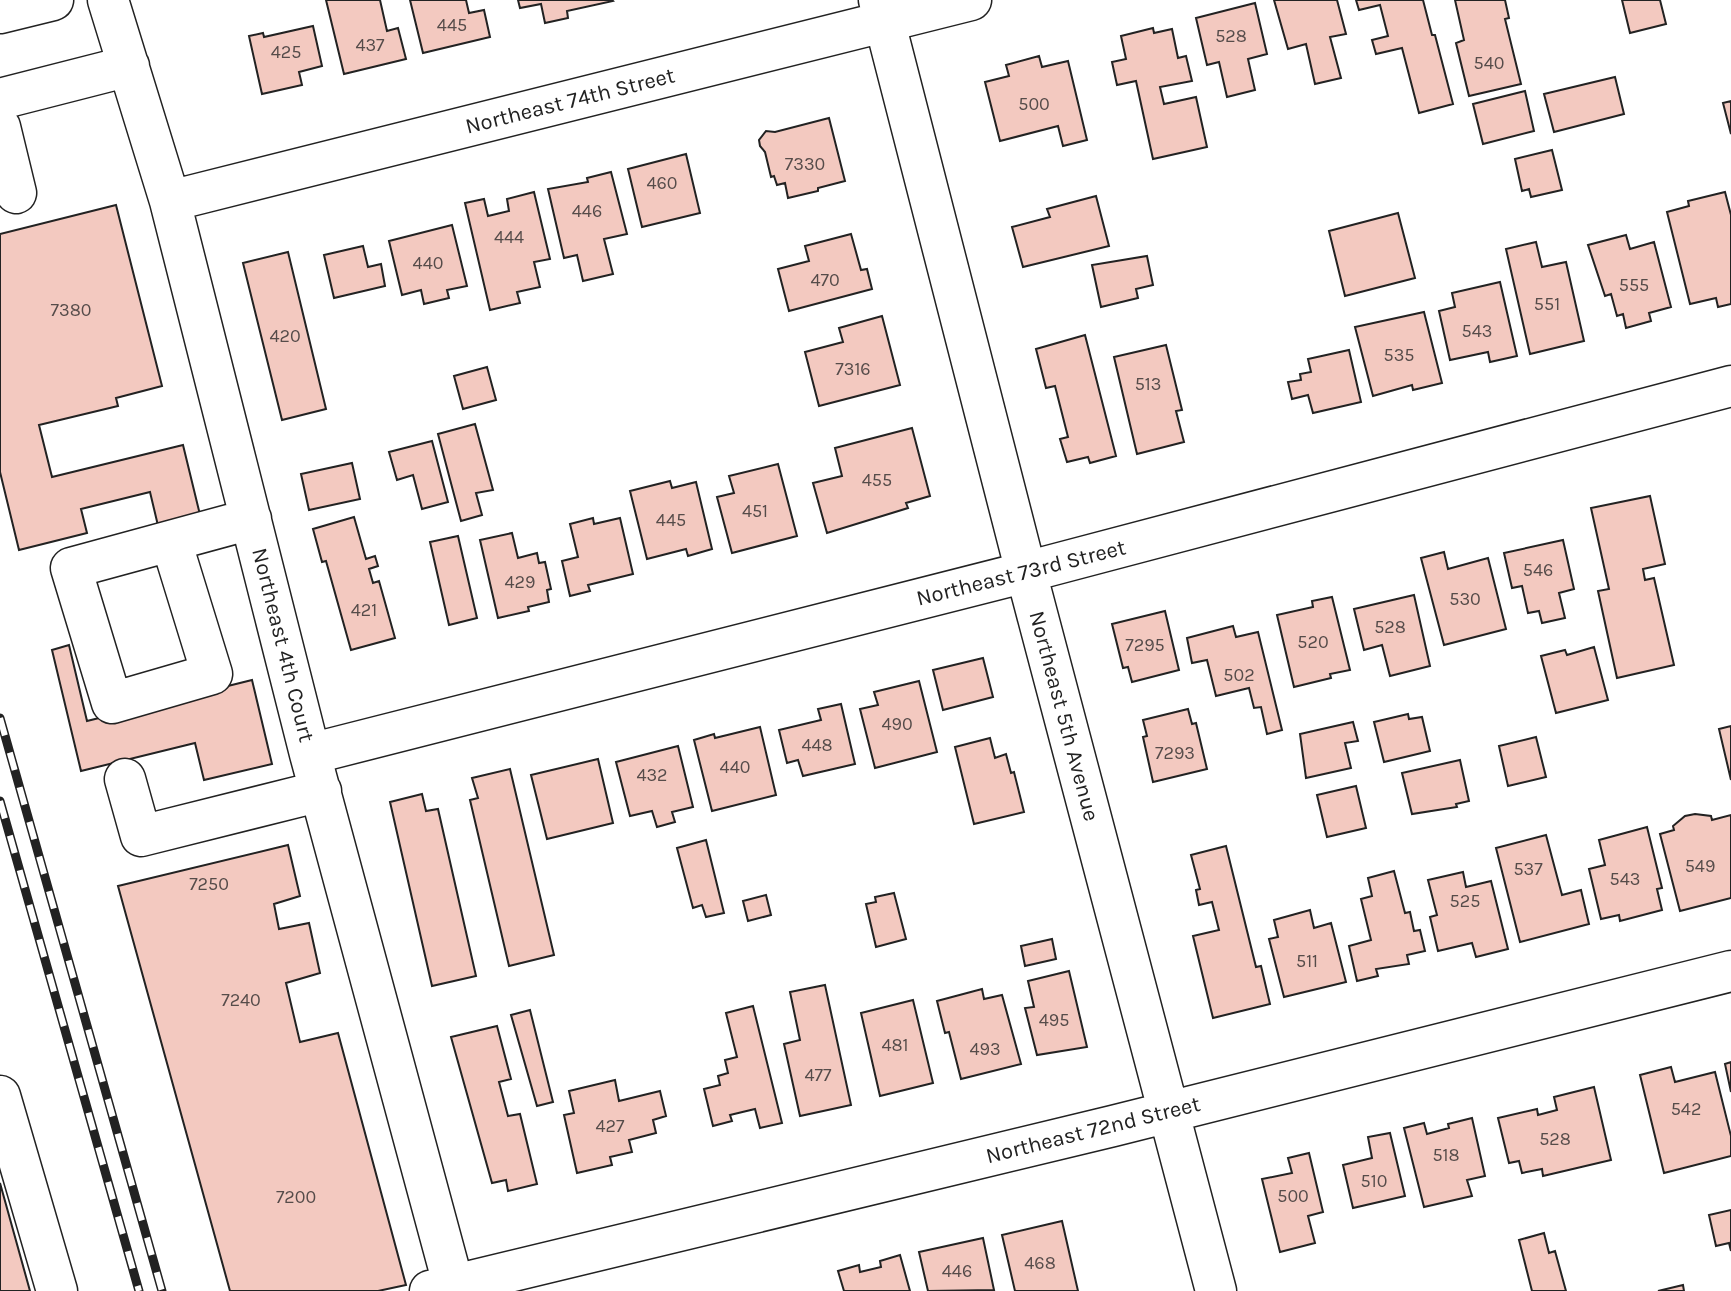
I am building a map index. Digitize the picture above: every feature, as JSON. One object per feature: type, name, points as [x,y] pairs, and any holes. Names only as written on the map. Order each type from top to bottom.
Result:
[{"type":"street","points":[[0,13],[53,0]]},
{"type":"street","name":"Northeast 4th Court","points":[[108,0],[170,201],[446,1289]]},
{"type":"street","name":"Northeast 74th Street","points":[[170,201],[882,11],[971,0]]},
{"type":"street","name":"Northeast 5th Avenue","points":[[882,11],[1216,1291]]},
{"type":"street","points":[[0,99],[129,66]]},
{"type":"street","points":[[0,127],[16,193]]},
{"type":"street","name":"Northeast 73rd Street","points":[[310,754],[1026,572],[1731,386]]},
{"type":"street","points":[[171,541],[251,519]]},
{"type":"street","points":[[125,779],[141,836],[321,791]]},
{"type":"street","name":"Northeast 72nd Street","points":[[446,1289],[1731,971]]},
{"type":"street","points":[[0,1096],[57,1291]]},
{"type":"building","points":[[326,0],[380,0],[387,31],[398,28],[406,59],[344,74]]},
{"type":"building","points":[[410,0],[466,0],[469,13],[484,10],[490,37],[423,53]]},
{"type":"building","points":[[518,0],[613,1],[567,11],[568,18],[545,23],[541,4],[520,8]]},
{"type":"building","points":[[1274,0],[1337,0],[1346,34],[1330,37],[1341,78],[1315,84],[1306,44],[1288,49]]},
{"type":"building","points":[[1356,0],[1423,0],[1453,104],[1419,113],[1402,48],[1376,54],[1372,40],[1388,36],[1380,5],[1359,10]]},
{"type":"building","points":[[1455,0],[1505,0],[1509,18],[1505,19],[1521,84],[1469,96],[1456,43],[1464,40]]},
{"type":"building","points":[[1622,0],[1660,0],[1666,24],[1630,33]]},
{"type":"building","points":[[1255,3],[1267,54],[1248,59],[1255,90],[1227,97],[1219,62],[1207,65],[1196,18]]},
{"type":"building","points":[[313,26],[322,66],[299,72],[302,85],[262,94],[249,36],[263,33],[264,37]]},
{"type":"building","points":[[1153,28],[1154,33],[1172,29],[1178,58],[1186,56],[1192,81],[1160,87],[1164,104],[1196,97],[1207,147],[1153,159],[1136,81],[1117,85],[1112,62],[1126,59],[1121,36]]},
{"type":"building","points":[[1039,56],[1042,67],[1068,61],[1087,140],[1063,146],[1058,126],[1000,141],[985,82],[1009,76],[1006,65]]},
{"type":"building","points":[[1615,77],[1624,114],[1554,132],[1544,94]]},
{"type":"building","points":[[1525,91],[1534,131],[1483,144],[1473,104]]},
{"type":"building","points":[[1731,101],[1731,134],[1723,103]]},
{"type":"building","points":[[829,118],[845,181],[788,198],[785,183],[777,185],[774,176],[771,177],[759,140],[766,131],[775,132]]},
{"type":"building","points":[[1552,150],[1562,190],[1531,197],[1529,189],[1522,191],[1515,159]]},
{"type":"building","points":[[686,154],[700,213],[642,227],[628,169]]},
{"type":"building","points":[[611,172],[627,234],[604,239],[613,274],[583,281],[577,255],[564,258],[548,189],[588,182],[587,178]]},
{"type":"building","points":[[534,192],[550,259],[534,262],[540,287],[517,292],[520,303],[490,310],[465,203],[484,199],[488,216],[509,211],[507,199]]},
{"type":"building","points":[[1725,192],[1731,215],[1731,304],[1718,307],[1716,298],[1690,304],[1667,212],[1689,206],[1688,201]]},
{"type":"building","points":[[1096,196],[1109,246],[1023,267],[1012,227],[1050,217],[1047,209]]},
{"type":"building","points":[[116,205],[162,386],[116,398],[118,406],[39,425],[52,477],[183,445],[202,523],[160,534],[150,492],[81,509],[87,533],[19,550],[0,472],[0,234]]},
{"type":"building","points":[[1398,213],[1415,278],[1345,296],[1329,231]]},
{"type":"building","points":[[452,225],[467,286],[447,290],[449,298],[424,304],[421,290],[402,295],[389,241]]},
{"type":"building","points":[[851,234],[861,270],[867,269],[872,289],[789,311],[778,269],[809,261],[805,246]]},
{"type":"building","points":[[1626,235],[1630,249],[1654,242],[1671,307],[1649,313],[1651,321],[1626,328],[1623,314],[1617,316],[1611,294],[1605,296],[1588,245]]},
{"type":"building","points":[[1536,242],[1542,267],[1566,262],[1584,341],[1530,354],[1506,249]]},
{"type":"building","points":[[363,246],[368,267],[381,264],[385,286],[334,298],[324,255]]},
{"type":"building","points":[[288,252],[326,409],[282,420],[243,263]]},
{"type":"building","points":[[1147,256],[1153,285],[1136,289],[1138,298],[1101,307],[1092,265]]},
{"type":"building","points":[[1500,282],[1517,356],[1490,362],[1488,352],[1450,360],[1439,311],[1455,307],[1452,293]]},
{"type":"building","points":[[1424,312],[1442,383],[1413,390],[1412,385],[1373,396],[1355,327]]},
{"type":"building","points":[[882,316],[900,385],[819,406],[805,352],[843,342],[839,328]]},
{"type":"building","points":[[1085,335],[1116,456],[1090,463],[1088,457],[1067,462],[1060,439],[1068,437],[1055,386],[1046,388],[1036,349]]},
{"type":"building","points":[[1166,345],[1182,410],[1176,411],[1184,442],[1137,454],[1114,357]]},
{"type":"building","points":[[1349,350],[1361,402],[1313,413],[1308,395],[1292,399],[1288,382],[1301,380],[1300,374],[1311,372],[1308,359]]},
{"type":"building","points":[[487,367],[496,400],[463,409],[454,376]]},
{"type":"building","points":[[475,424],[493,490],[476,493],[482,515],[461,521],[438,434]]},
{"type":"building","points":[[912,428],[930,496],[906,503],[908,508],[827,533],[813,483],[842,476],[835,448]]},
{"type":"building","points":[[432,441],[448,502],[422,509],[413,475],[397,480],[389,452]]},
{"type":"building","points":[[352,463],[360,499],[309,510],[301,474]]},
{"type":"building","points":[[778,464],[797,536],[732,553],[717,497],[734,493],[729,476]]},
{"type":"building","points":[[670,481],[672,488],[696,482],[712,549],[688,556],[686,549],[647,559],[630,491]]},
{"type":"building","points":[[1650,496],[1665,564],[1643,569],[1645,580],[1654,578],[1674,665],[1617,678],[1598,591],[1609,589],[1591,508]]},
{"type":"building","points":[[354,517],[366,559],[375,556],[378,566],[369,569],[373,583],[379,581],[395,638],[351,650],[326,561],[322,562],[313,529]]},
{"type":"building","points":[[593,518],[594,524],[620,518],[633,574],[588,585],[590,591],[570,596],[562,561],[578,557],[570,524]]},
{"type":"building","points":[[512,533],[518,558],[537,553],[539,563],[545,562],[551,589],[547,590],[549,602],[528,607],[529,611],[498,618],[480,540]]},
{"type":"building","points":[[458,536],[477,618],[449,625],[430,542]]},
{"type":"building","points":[[1563,540],[1574,589],[1559,593],[1565,618],[1542,623],[1539,611],[1528,613],[1522,586],[1512,588],[1504,553]]},
{"type":"building","points":[[1444,552],[1448,569],[1488,558],[1506,629],[1444,645],[1421,558]]},
{"type":"building","points":[[1414,595],[1430,666],[1390,676],[1382,645],[1364,650],[1354,609]]},
{"type":"building","points":[[1332,597],[1350,670],[1294,687],[1277,615],[1313,607],[1312,601]]},
{"type":"building","points":[[1165,611],[1179,670],[1132,682],[1128,667],[1123,668],[1112,624]]},
{"type":"building","points":[[1233,626],[1236,637],[1258,632],[1282,730],[1267,734],[1261,707],[1254,708],[1249,688],[1216,696],[1207,660],[1192,663],[1187,638]]},
{"type":"building","points":[[69,645],[87,721],[252,680],[272,764],[204,780],[195,743],[81,771],[52,650]]},
{"type":"building","points":[[1594,647],[1608,700],[1556,713],[1541,656],[1565,650],[1567,655]]},
{"type":"building","points":[[983,658],[993,697],[943,710],[933,670]]},
{"type":"building","points":[[919,681],[937,752],[875,768],[860,709],[878,705],[874,692]]},
{"type":"building","points":[[841,704],[855,764],[803,776],[798,760],[787,763],[779,730],[821,720],[818,709]]},
{"type":"building","points":[[1188,709],[1192,724],[1196,723],[1207,769],[1153,782],[1143,737],[1147,736],[1143,720]]},
{"type":"building","points":[[1408,714],[1409,719],[1422,717],[1430,751],[1384,762],[1374,722]]},
{"type":"building","points":[[1353,722],[1358,741],[1345,743],[1351,768],[1306,778],[1300,734]]},
{"type":"building","points":[[1731,726],[1731,780],[1719,729]]},
{"type":"building","points":[[760,727],[776,795],[712,811],[694,740]]},
{"type":"building","points":[[1536,737],[1546,777],[1508,786],[1499,746]]},
{"type":"building","points":[[990,738],[995,758],[1006,754],[1024,812],[974,824],[955,747]]},
{"type":"building","points":[[678,746],[693,807],[672,812],[675,822],[657,827],[652,811],[630,816],[616,762]]},
{"type":"building","points":[[598,759],[613,823],[547,839],[531,775]]},
{"type":"building","points":[[1460,760],[1469,801],[1456,804],[1457,807],[1412,814],[1402,773]]},
{"type":"building","points":[[510,769],[554,955],[509,966],[470,800],[478,798],[472,778]]},
{"type":"building","points":[[1356,786],[1366,828],[1327,837],[1317,795]]},
{"type":"building","points":[[422,794],[426,811],[438,809],[476,976],[432,986],[390,802]]},
{"type":"building","points":[[1731,815],[1731,898],[1680,911],[1660,834],[1674,830],[1673,826],[1685,816],[1711,816],[1712,820]]},
{"type":"building","points":[[1647,827],[1662,888],[1657,889],[1662,910],[1620,921],[1619,915],[1601,919],[1589,869],[1605,865],[1599,840]]},
{"type":"building","points":[[1546,835],[1562,895],[1581,890],[1589,924],[1520,942],[1496,848]]},
{"type":"building","points":[[706,840],[724,913],[706,917],[702,905],[693,908],[677,848]]},
{"type":"building","points":[[288,845],[300,896],[274,904],[279,929],[309,923],[320,973],[286,983],[300,1042],[338,1033],[406,1285],[378,1291],[230,1291],[118,886]]},
{"type":"building","points":[[1226,846],[1256,967],[1261,966],[1270,1004],[1213,1018],[1193,936],[1219,930],[1212,902],[1199,905],[1196,890],[1200,889],[1191,855]]},
{"type":"building","points":[[1394,871],[1405,913],[1410,912],[1414,931],[1420,930],[1425,951],[1407,955],[1409,964],[1376,969],[1378,976],[1357,981],[1349,946],[1371,940],[1361,899],[1372,896],[1368,878]]},
{"type":"building","points":[[1463,872],[1466,887],[1491,881],[1508,949],[1476,957],[1472,943],[1438,951],[1430,917],[1437,915],[1428,880]]},
{"type":"building","points":[[894,893],[906,939],[876,947],[866,904],[876,902],[875,897]]},
{"type":"building","points":[[766,895],[771,915],[748,921],[743,901]]},
{"type":"building","points":[[1310,910],[1314,928],[1331,923],[1346,982],[1284,997],[1269,939],[1278,937],[1274,920]]},
{"type":"building","points":[[1052,939],[1056,959],[1025,966],[1021,946]]},
{"type":"building","points":[[1069,971],[1087,1047],[1037,1055],[1025,1008],[1034,1007],[1028,981]]},
{"type":"building","points":[[825,985],[851,1105],[800,1116],[784,1044],[800,1040],[790,992]]},
{"type":"building","points":[[982,989],[984,999],[1002,995],[1021,1064],[961,1079],[937,1001]]},
{"type":"building","points":[[913,1000],[933,1083],[880,1096],[861,1013]]},
{"type":"building","points":[[753,1006],[782,1123],[760,1128],[755,1109],[730,1115],[732,1121],[713,1126],[704,1089],[720,1085],[718,1076],[728,1073],[725,1060],[737,1057],[726,1013]]},
{"type":"building","points":[[530,1010],[553,1102],[537,1106],[511,1015]]},
{"type":"building","points":[[497,1026],[511,1079],[499,1082],[508,1116],[520,1114],[537,1184],[508,1191],[506,1180],[492,1183],[451,1037]]},
{"type":"building","points":[[1731,1062],[1731,1092],[1725,1064]]},
{"type":"building","points":[[1671,1067],[1675,1082],[1715,1072],[1731,1136],[1731,1156],[1664,1173],[1640,1075]]},
{"type":"building","points":[[615,1080],[619,1101],[660,1091],[666,1116],[653,1120],[656,1133],[629,1140],[632,1152],[610,1157],[612,1165],[577,1173],[564,1115],[574,1113],[569,1091]]},
{"type":"building","points":[[1594,1087],[1611,1160],[1543,1176],[1542,1169],[1522,1173],[1519,1161],[1509,1163],[1498,1118],[1537,1109],[1538,1115],[1557,1110],[1554,1097]]},
{"type":"building","points":[[1472,1118],[1485,1176],[1467,1180],[1472,1196],[1424,1207],[1404,1128],[1424,1123],[1427,1134]]},
{"type":"building","points":[[1390,1133],[1405,1196],[1353,1208],[1343,1165],[1372,1158],[1368,1137]]},
{"type":"building","points":[[1309,1153],[1323,1212],[1308,1216],[1315,1243],[1280,1252],[1262,1179],[1292,1173],[1288,1158]]},
{"type":"building","points":[[0,1183],[30,1291],[0,1291]]},
{"type":"building","points":[[1731,1210],[1731,1251],[1729,1243],[1716,1246],[1709,1215]]},
{"type":"building","points":[[1062,1221],[1078,1291],[1015,1291],[1002,1235]]},
{"type":"building","points":[[1544,1233],[1549,1253],[1555,1251],[1566,1291],[1532,1291],[1519,1240]]},
{"type":"building","points":[[983,1238],[994,1290],[928,1291],[919,1252]]},
{"type":"building","points":[[900,1255],[910,1291],[844,1291],[838,1271],[859,1265],[860,1272],[881,1267],[880,1261]]},
{"type":"building","points":[[1683,1285],[1684,1291],[1658,1291]]},
{"type":"railway","points":[[0,718],[162,1291]]},
{"type":"railway","points":[[0,801],[139,1291]]}]
